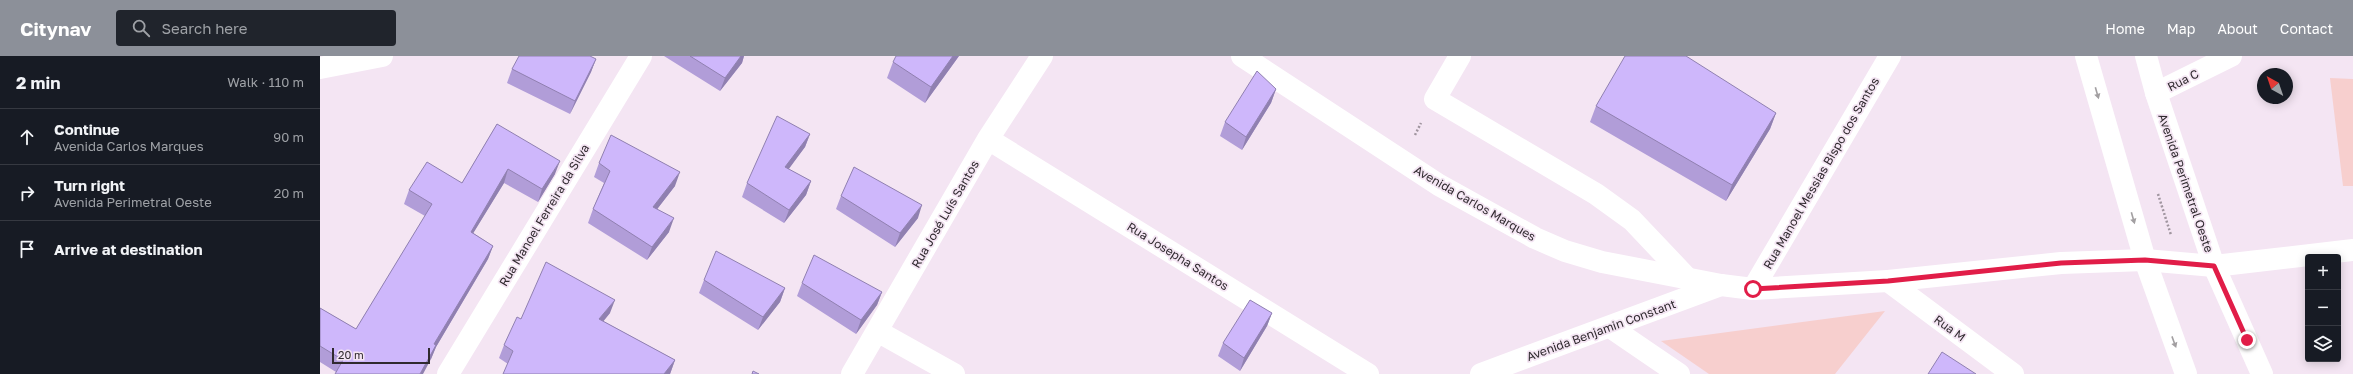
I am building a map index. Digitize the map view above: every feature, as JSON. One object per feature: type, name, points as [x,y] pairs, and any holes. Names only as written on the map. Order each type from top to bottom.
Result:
[{"type":"street","points":[[320,68],[382,56]]},
{"type":"street","name":"Rua Manoel Ferreira da Silva","points":[[448,374],[640,56]]},
{"type":"street","name":"Rua José Luís Santos","points":[[852,374],[988,139],[1042,56]]},
{"type":"street","name":"Avenida Carlos Marques","points":[[1242,56],[1439,185],[1504,221],[1565,251],[1602,262],[1721,285],[1753,289],[1888,281],[2061,263],[2145,260],[2214,266],[2353,250]]},
{"type":"street","points":[[1460,56],[1436,99],[1596,194],[1632,220],[1688,278]]},
{"type":"street","name":"Rua Manoel Messias Bispo dos Santos","points":[[1753,289],[1890,56]]},
{"type":"street","points":[[2086,56],[2145,260],[2186,374]]},
{"type":"street","name":"Avenida Perimetral Oeste","points":[[2146,56],[2156,93],[2214,266],[2262,374]]},
{"type":"street","name":"Rua C","points":[[2156,93],[2231,56]]},
{"type":"street","name":"Rua Josepha Santos","points":[[988,139],[1368,374]]},
{"type":"street","name":"Rua M","points":[[1888,281],[2013,374]]},
{"type":"street","name":"Avenida Benjamin Constant","points":[[1481,374],[1721,285]]},
{"type":"street","points":[[1610,327],[1679,374]]},
{"type":"street","points":[[877,331],[954,374]]},
{"type":"path","points":[[1400,159],[1436,99]]},
{"type":"path","points":[[2156,189],[2179,263]]},
{"type":"shaded area","points":[[2330,78],[2353,79],[2353,186],[2343,186]]},
{"type":"shaded area","points":[[1885,311],[1835,374],[1709,374],[1661,341]]},
{"type":"building","points":[[519,56],[590,56],[596,59],[575,101],[512,69]]},
{"type":"building","points":[[690,56],[741,56],[725,78]]},
{"type":"building","points":[[896,56],[953,56],[931,87],[893,62]]},
{"type":"building","points":[[1625,56],[1686,56],[1776,113],[1732,185],[1596,106]]},
{"type":"building","points":[[1257,71],[1276,89],[1246,137],[1225,122]]},
{"type":"building","points":[[777,116],[810,134],[785,167],[811,181],[789,210],[747,183]]},
{"type":"building","points":[[497,124],[560,161],[542,189],[508,169],[471,232],[493,246],[434,344],[436,345],[420,374],[335,374],[343,360],[320,346],[320,308],[356,329],[432,204],[409,190],[427,162],[462,183]]},
{"type":"building","points":[[611,135],[680,172],[653,207],[674,218],[652,247],[593,209],[610,171],[599,163]]},
{"type":"building","points":[[854,167],[922,205],[900,233],[841,196]]},
{"type":"building","points":[[716,251],[785,288],[763,317],[704,280]]},
{"type":"building","points":[[814,255],[882,292],[861,320],[802,283]]},
{"type":"building","points":[[546,262],[615,300],[599,319],[675,360],[664,374],[503,374],[513,351],[504,345],[517,317],[521,319]]},
{"type":"building","points":[[1250,300],[1272,313],[1244,358],[1223,343]]},
{"type":"building","points":[[1942,352],[1976,374],[1928,374]]},
{"type":"building","points":[[753,371],[759,374],[752,374]]},
{"type":"route","points":[[1753,289],[1888,281],[2061,263],[2145,260],[2214,266],[2247,340]]}]
